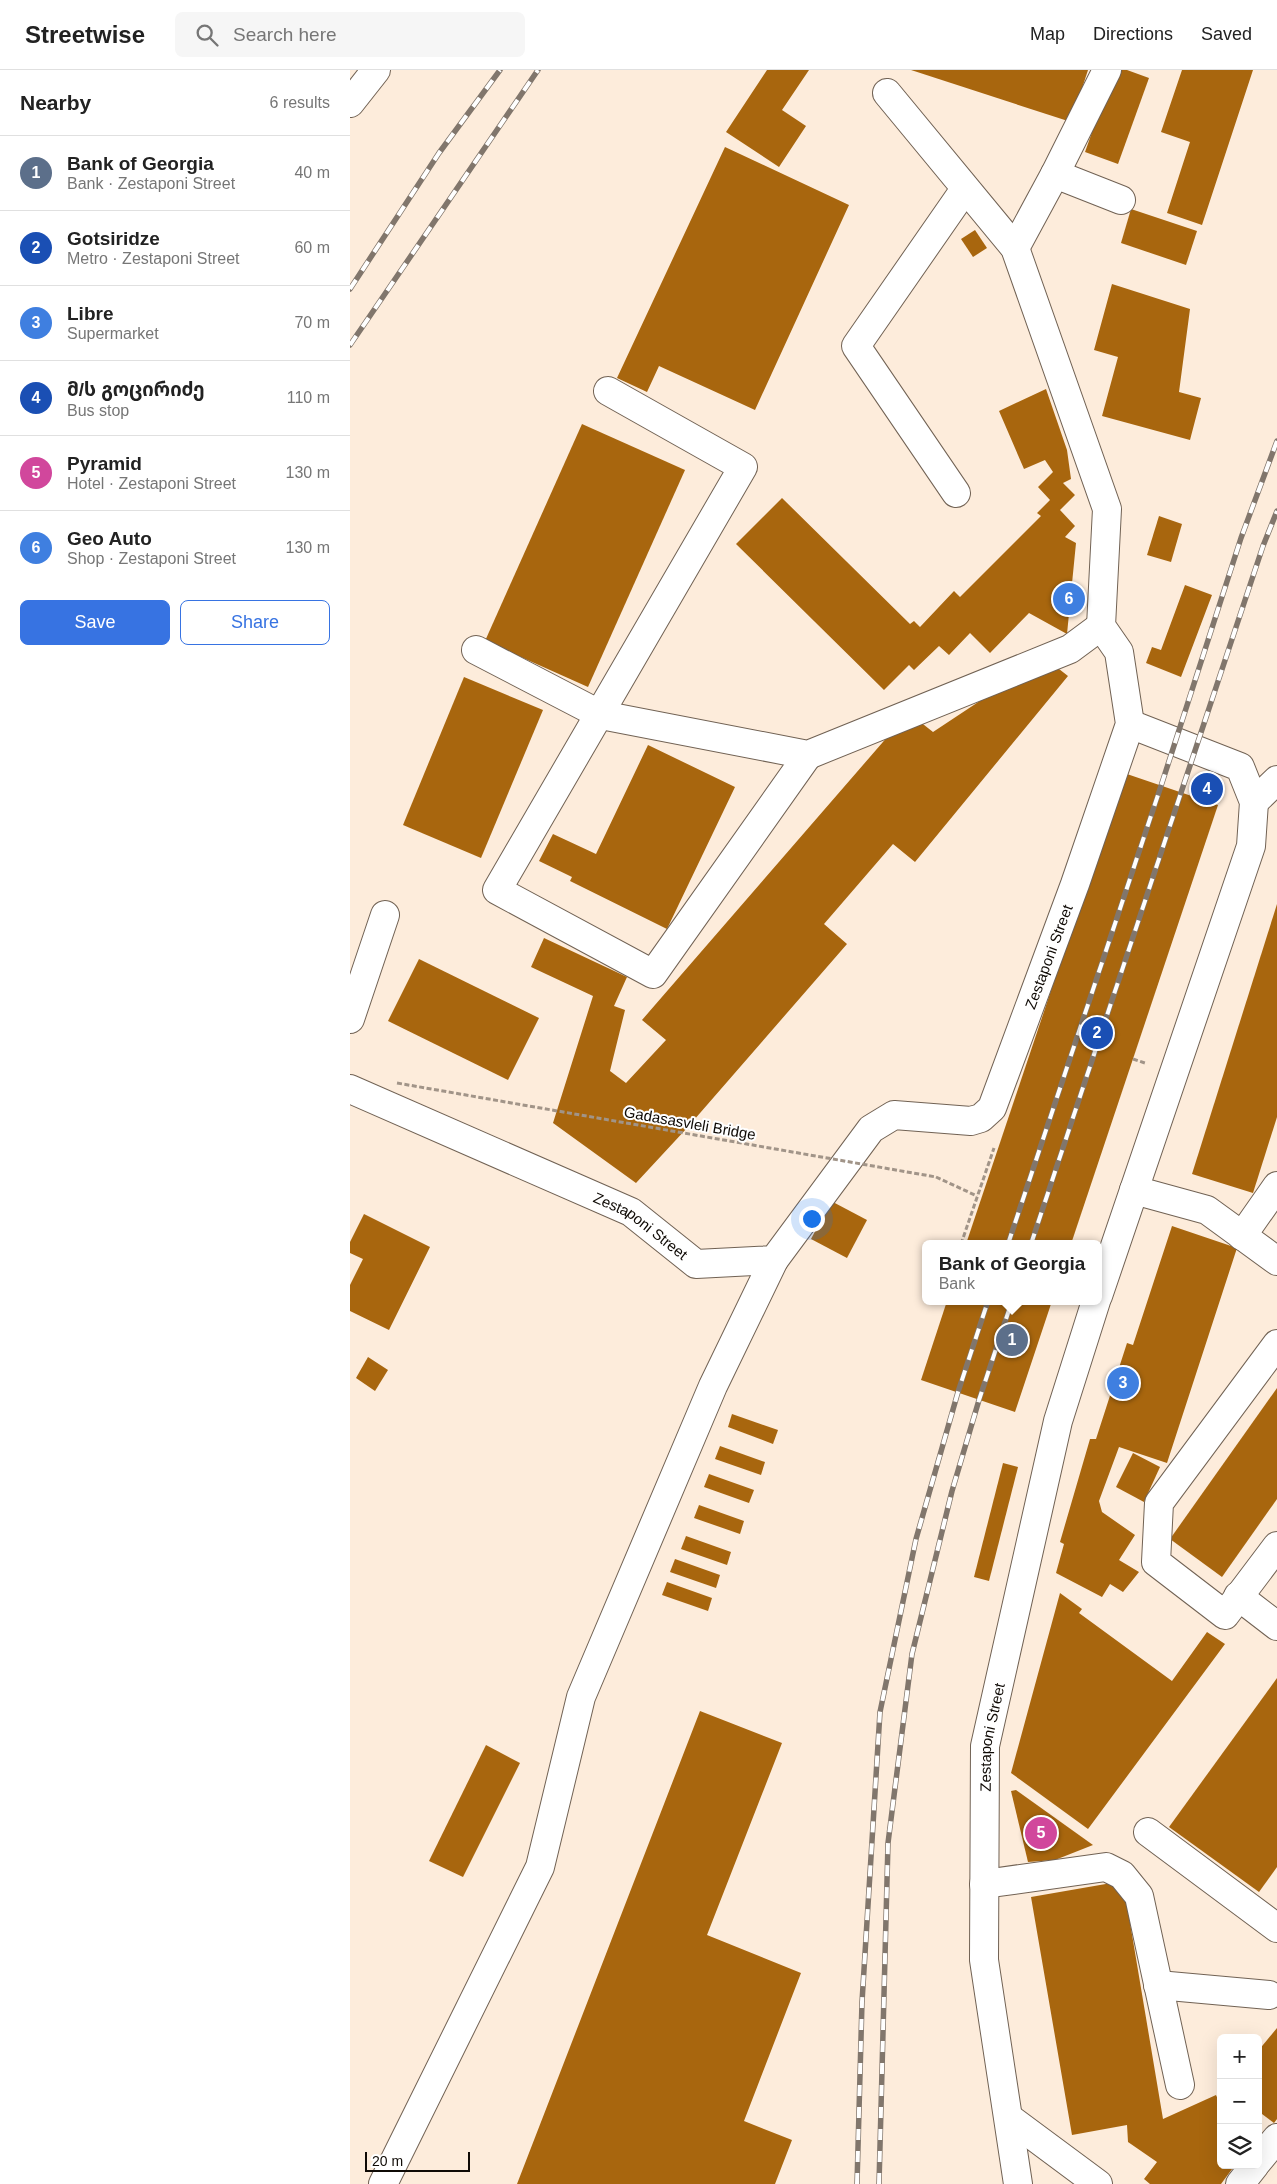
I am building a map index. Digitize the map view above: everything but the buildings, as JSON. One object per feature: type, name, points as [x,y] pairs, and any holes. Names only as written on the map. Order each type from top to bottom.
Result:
[{"type":"street","points":[[350,104],[376,70]]},
{"type":"street","points":[[1015,248],[1055,174],[1106,70]]},
{"type":"street","points":[[887,93],[1015,248],[1107,509],[1101,626],[1119,652],[1130,724],[1240,767],[1254,802],[1251,846],[1102,1284]]},
{"type":"street","points":[[1055,174],[1121,200]]},
{"type":"street","points":[[956,493],[856,346],[965,189]]},
{"type":"street","points":[[608,391],[743,467],[497,890],[652,974],[808,755],[1070,649],[1101,626]]},
{"type":"street","points":[[476,650],[600,715],[808,755]]},
{"type":"street","name":"Zestaponi Street","points":[[350,1089],[631,1212],[696,1264],[774,1260],[870,1129],[894,1115],[971,1121],[981,1118],[992,1108],[1076,884],[1130,724]]},
{"type":"street","points":[[1254,802],[1277,780]]},
{"type":"street","points":[[350,1019],[385,914]]},
{"type":"street","points":[[1242,1236],[1277,1186]]},
{"type":"street","points":[[1134,1190],[1207,1210],[1277,1262]]},
{"type":"street","points":[[383,2184],[540,1867],[581,1697],[712,1386],[774,1260]]},
{"type":"street","name":"Zestaponi Street","points":[[1018,2184],[984,1960],[985,1746],[1058,1421],[1095,1305]]},
{"type":"street","points":[[1277,1344],[1159,1503],[1156,1562],[1224,1615],[1277,1546]]},
{"type":"street","points":[[1238,1596],[1277,1626]]},
{"type":"street","points":[[1148,1832],[1277,1928]]},
{"type":"street","points":[[984,1884],[1106,1867],[1122,1875],[1139,1896],[1180,2085]]},
{"type":"street","points":[[1158,1985],[1269,1996]]},
{"type":"street","points":[[1009,2118],[1098,2184]]},
{"type":"street","points":[[1262,2156],[1277,2138]]},
{"type":"street","points":[[1240,2184],[1252,2169]]},
{"type":"path","name":"Gadasasvleli Bridge","points":[[397,1083],[936,1177],[976,1196]]},
{"type":"path","points":[[962,1240],[996,1142]]},
{"type":"railway","points":[[350,289],[439,153],[500,70]]},
{"type":"railway","points":[[350,345],[538,70]]},
{"type":"railway","points":[[1009,1240],[1161,786],[1241,538],[1277,441]]},
{"type":"railway","points":[[1032,1240],[1263,546],[1277,511]]},
{"type":"railway","points":[[857,2184],[862,2002],[880,1712],[916,1539],[958,1392],[987,1305]]},
{"type":"railway","points":[[879,2184],[888,1843],[912,1654],[952,1491],[979,1400],[1011,1305]]},
{"type":"place","name":"Geo Auto","points":[[1069,599]]},
{"type":"place","name":"მ/ს გოცირიძე","points":[[1207,789]]},
{"type":"place","name":"Gotsiridze","points":[[1097,1033]]},
{"type":"place","name":"Bank of Georgia","points":[[1012,1340]]},
{"type":"place","name":"Libre","points":[[1123,1383]]},
{"type":"place","name":"Pyramid","points":[[1041,1833]]}]
